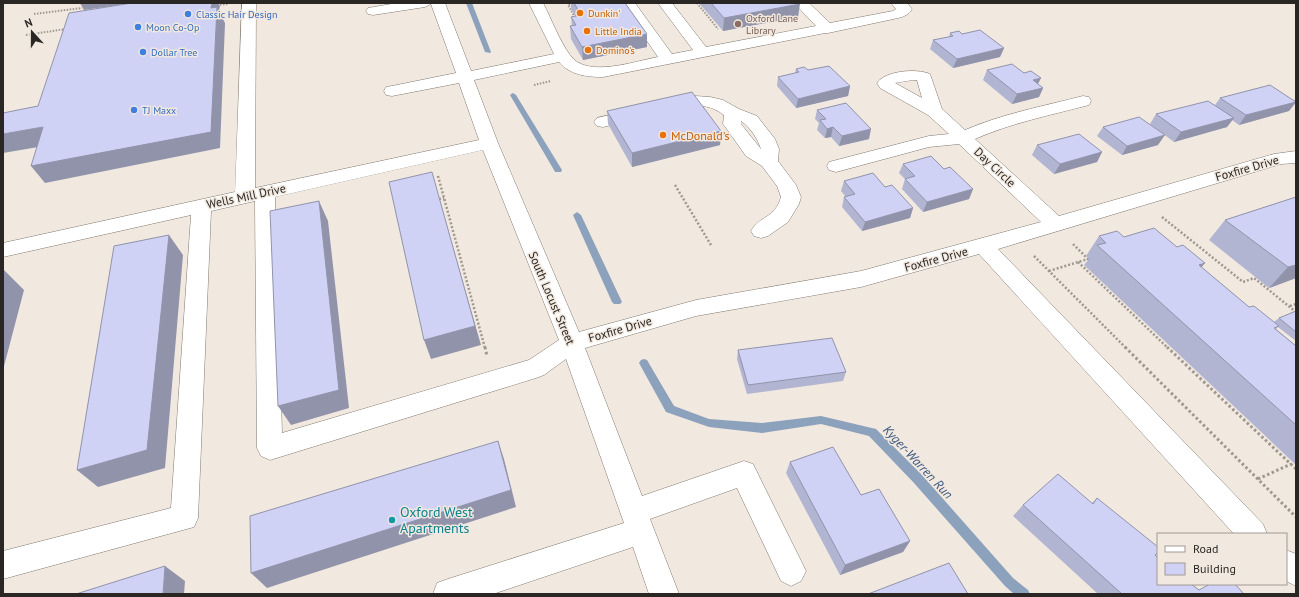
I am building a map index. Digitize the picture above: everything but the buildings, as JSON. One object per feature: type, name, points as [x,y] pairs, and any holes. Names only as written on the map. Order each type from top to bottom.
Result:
[{"type":"street","points":[[249,3],[255,195]]},
{"type":"street","points":[[373,11],[425,3]]},
{"type":"street","name":"South Locust Street","points":[[438,3],[489,143],[572,343],[664,594]]},
{"type":"street","points":[[540,3],[536,3],[563,57],[570,65],[589,73],[668,60],[898,14],[905,9],[898,3]]},
{"type":"street","points":[[628,3],[668,60]]},
{"type":"street","points":[[665,3],[703,53]]},
{"type":"street","points":[[802,3],[828,28]]},
{"type":"street","points":[[392,91],[563,57]]},
{"type":"street","points":[[603,122],[698,100],[714,102],[725,106],[733,113],[751,120],[766,139],[770,149],[769,162],[786,185],[791,197],[782,217],[761,231]]},
{"type":"street","points":[[836,166],[929,142],[963,138],[983,129],[1083,101]]},
{"type":"street","name":"Day Circle","points":[[934,111],[1055,224]]},
{"type":"street","name":"Wells Mill Drive","points":[[3,250],[489,143]]},
{"type":"street","name":"Foxfire Drive","points":[[255,195],[270,448],[536,368],[572,343],[696,308],[861,279],[982,246],[1280,158],[1296,157]]},
{"type":"street","points":[[3,565],[184,518],[201,206]]},
{"type":"street","points":[[982,246],[1252,533]]},
{"type":"street","points":[[448,594],[637,521],[744,472],[791,571]]},
{"type":"street","points":[[1287,565],[1296,571]]},
{"type":"path","points":[[215,6],[230,3]]},
{"type":"path","points":[[697,3],[721,33]]},
{"type":"path","points":[[574,4],[568,5],[577,21]]},
{"type":"path","points":[[34,14],[82,8]]},
{"type":"path","points":[[26,34],[73,28]]},
{"type":"path","points":[[437,174],[474,315],[494,381]]},
{"type":"path","points":[[675,185],[711,245]]},
{"type":"path","points":[[439,199],[444,198]]},
{"type":"path","points":[[444,217],[449,216]]},
{"type":"path","points":[[1162,217],[1243,282],[1254,278],[1296,312]]},
{"type":"path","points":[[447,225],[451,224]]},
{"type":"path","points":[[1049,271],[1088,259],[1072,244]]},
{"type":"path","points":[[454,252],[458,251]]},
{"type":"path","points":[[1034,256],[1295,514]]},
{"type":"path","points":[[1078,262],[1296,469]]},
{"type":"path","points":[[460,274],[464,273]]},
{"type":"path","points":[[1289,306],[1296,304]]},
{"type":"path","points":[[1258,479],[1291,464]]},
{"type":"waterway","name":"Kyger-Warren Run","points":[[469,3],[488,52]]},
{"type":"waterway","name":"Kyger-Warren Run","points":[[513,95],[558,170]]},
{"type":"waterway","name":"Kyger-Warren Run","points":[[577,215],[617,302]]},
{"type":"waterway","name":"Kyger-Warren Run","points":[[644,363],[670,409],[709,423],[762,428],[821,420],[872,432],[918,479],[1009,582],[1024,594]]},
{"type":"place","name":"Dunkin'","points":[[580,13]]},
{"type":"place","name":"Classic Hair Design","points":[[188,14]]},
{"type":"place","name":"Oxford Lane Library","points":[[738,24]]},
{"type":"place","name":"Moon Co-Op","points":[[138,27]]},
{"type":"place","name":"Little India","points":[[587,31]]},
{"type":"place","name":"Domino's","points":[[588,50]]},
{"type":"place","name":"Dollar Tree","points":[[143,52]]},
{"type":"place","name":"TJ Maxx","points":[[134,110]]},
{"type":"place","name":"McDonald's","points":[[663,135]]},
{"type":"place","name":"Oxford West Apartments","points":[[392,520]]}]
